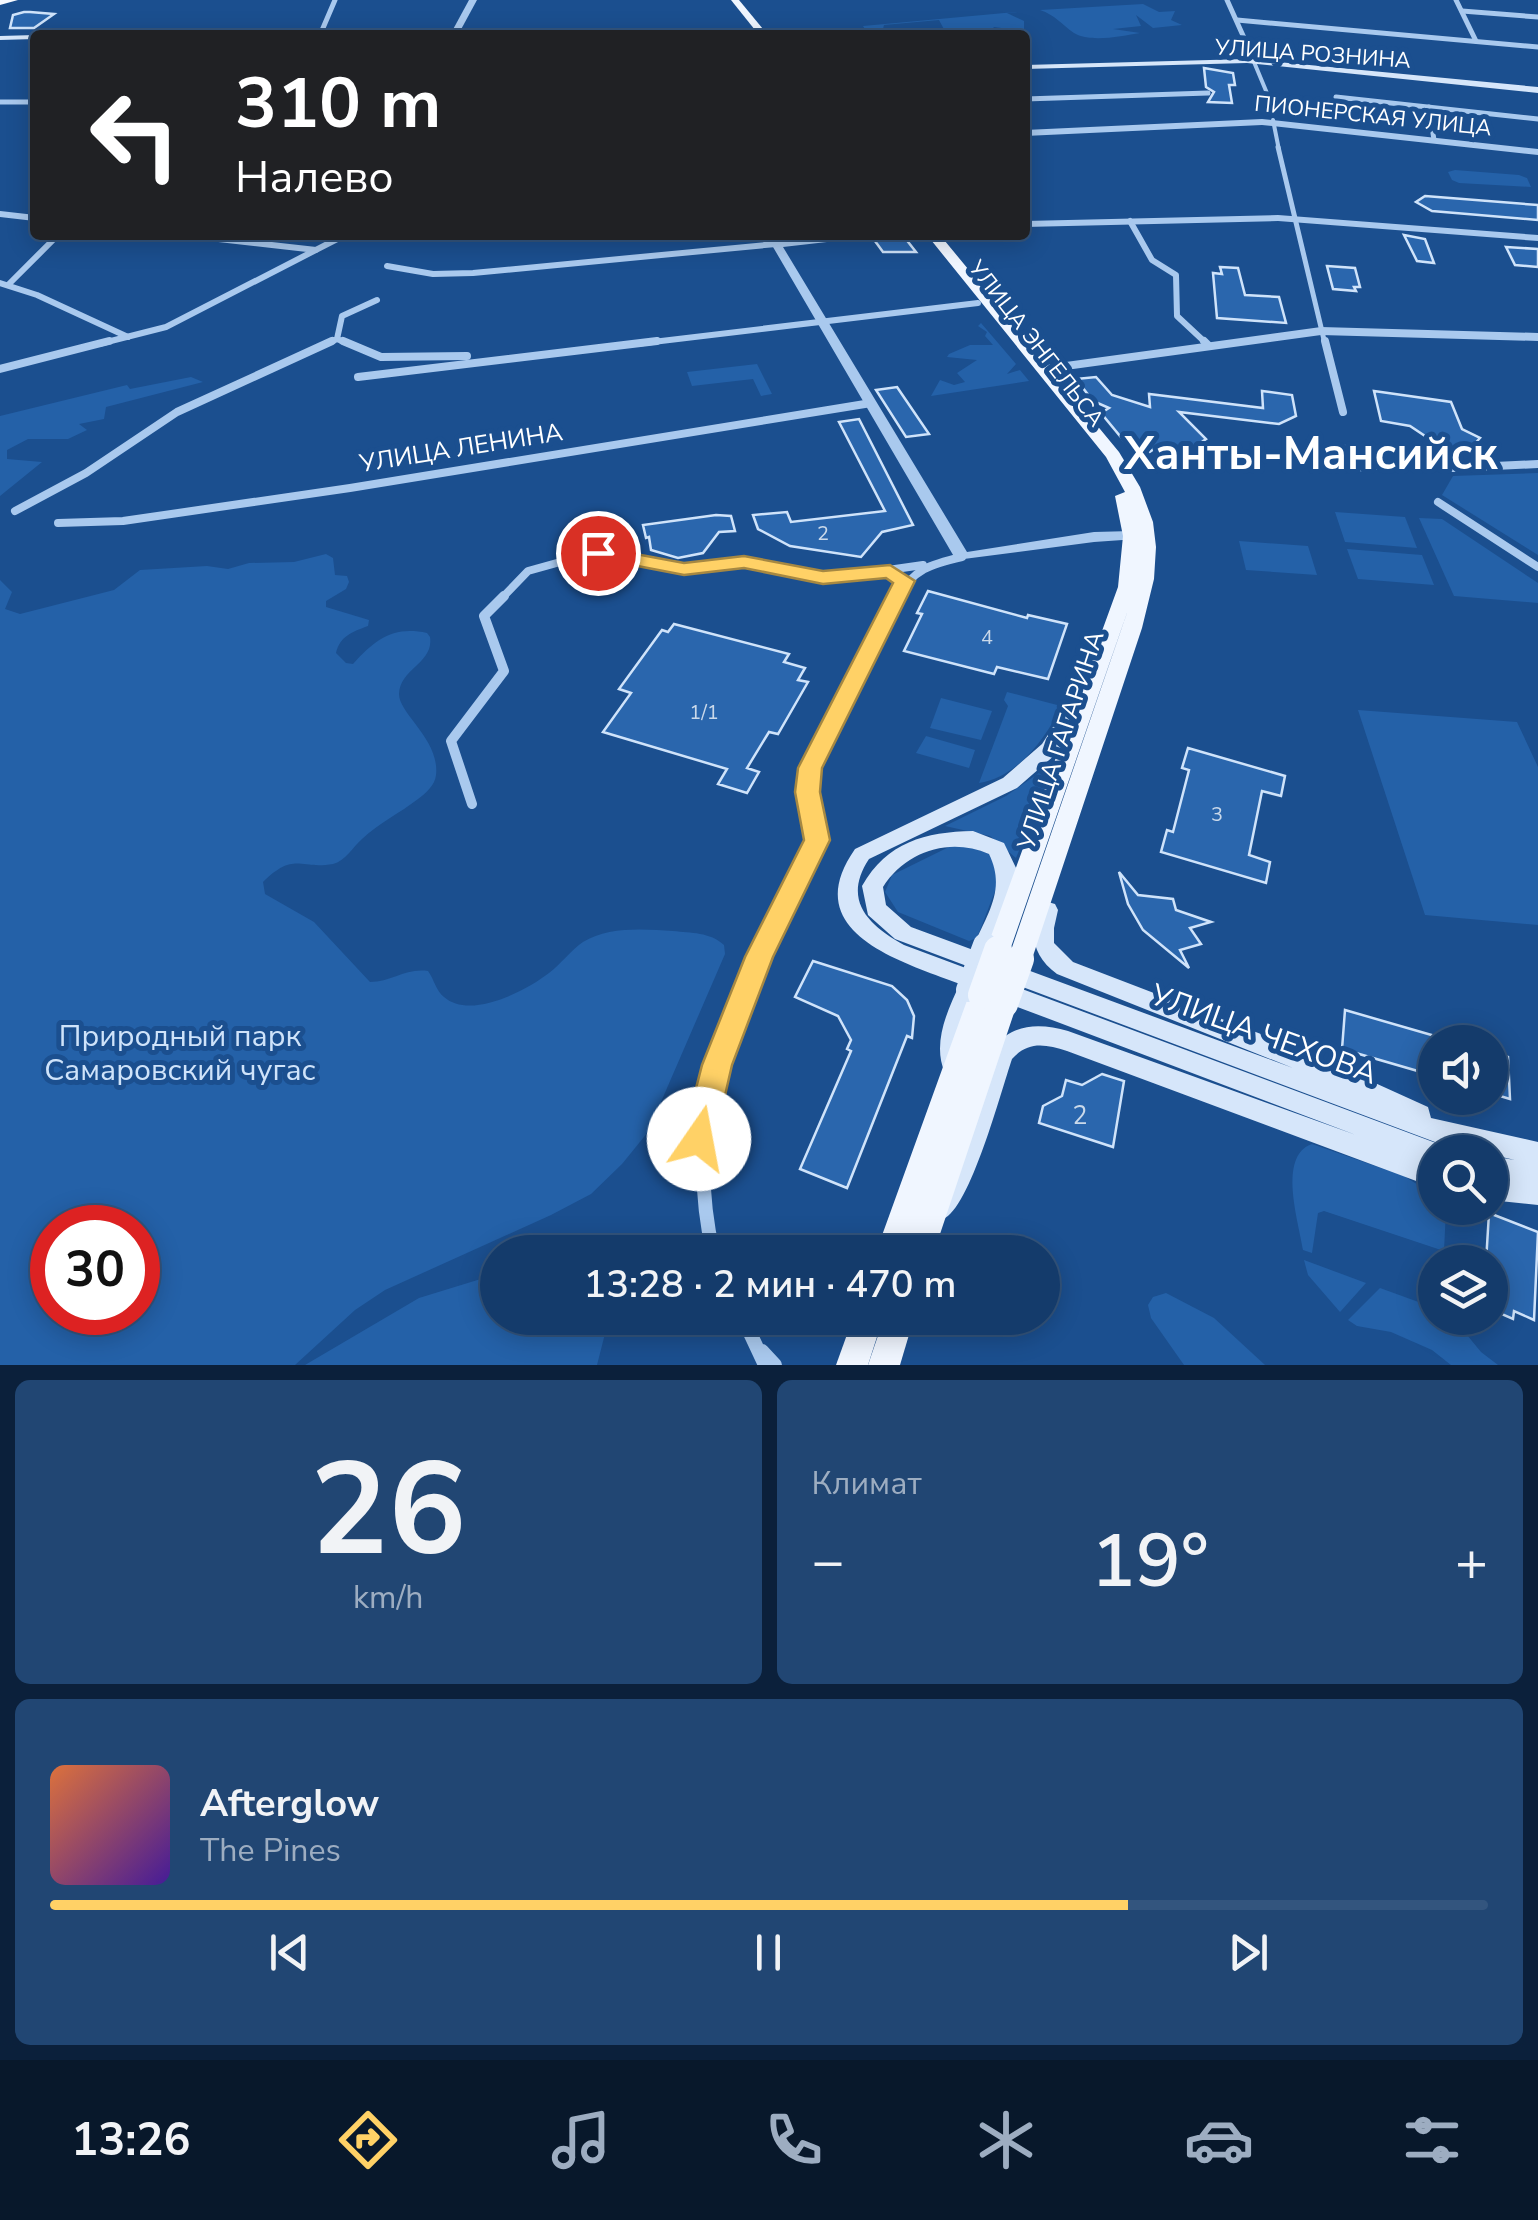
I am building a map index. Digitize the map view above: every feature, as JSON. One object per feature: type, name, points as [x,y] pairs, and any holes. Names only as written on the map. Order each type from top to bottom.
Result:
[{"type":"highway","points":[[0,2],[13,0]]},
{"type":"main road","points":[[734,3],[757,30]]},
{"type":"main road","points":[[0,38],[30,37]]},
{"type":"main road","name":"УЛИЦА РОЗНИНА","points":[[1030,66],[1254,61],[1538,89]]},
{"type":"main road","name":"УЛИЦА ЭНГЕЛЬСА","points":[[927,240],[1038,370]]},
{"type":"main road","name":"УЛИЦА ЭНГЕЛЬСА","points":[[938,240],[1038,370],[1111,474],[1139,537]]},
{"type":"main road","name":"УЛИЦА ГАГАРИНА","points":[[897,1235],[954,1071],[1056,856],[1104,657],[1139,537]]},
{"type":"main road","name":"УЛИЦА ГАГАРИНА","points":[[924,1235],[1001,974],[1142,591],[1139,537]]},
{"type":"main road","points":[[1127,586],[1113,599],[1077,703],[1082,807],[1041,940],[1046,951],[1065,968],[1292,1056],[1449,1135]]},
{"type":"main road","points":[[1001,974],[879,942],[850,913],[847,879],[856,860],[869,848],[982,799],[1019,776],[1049,749],[1104,657]]},
{"type":"main road","points":[[954,836],[976,838],[996,849],[1006,862],[1008,887],[1001,974],[904,933],[883,918],[872,896],[874,878],[884,865],[954,836]]},
{"type":"main road","points":[[1052,900],[1056,856]]},
{"type":"main road","name":"УЛИЦА ЧЕХОВА","points":[[1001,974],[1418,1147]]},
{"type":"main road","name":"УЛИЦА ЧЕХОВА","points":[[1001,974],[1442,1135]]},
{"type":"main road","points":[[927,1235],[957,1184],[1002,1054],[1012,1042],[1030,1034],[1068,1041],[1418,1170]]},
{"type":"main road","name":"УЛИЦА ЧЕХОВА","points":[[1508,1158],[1538,1154]]},
{"type":"main road","name":"УЛИЦА ЧЕХОВА","points":[[1508,1164],[1538,1176]]},
{"type":"main road","points":[[1508,1190],[1538,1194]]},
{"type":"main road","points":[[860,1363],[865,1335]]},
{"type":"main road","points":[[860,1363],[884,1335]]},
{"type":"street","points":[[322,30],[335,0]]},
{"type":"street","points":[[457,30],[473,0]]},
{"type":"street","points":[[1227,0],[1269,98]]},
{"type":"street","points":[[1456,0],[1476,40]]},
{"type":"street","points":[[1462,10],[1538,16]]},
{"type":"street","points":[[1237,20],[1538,47]]},
{"type":"street","points":[[1030,100],[1208,93]]},
{"type":"street","points":[[1336,97],[1538,119]]},
{"type":"street","points":[[0,102],[30,102]]},
{"type":"street","points":[[0,115],[16,102]]},
{"type":"street","points":[[1429,107],[1434,140]]},
{"type":"street","points":[[1273,121],[1293,219],[1343,412]]},
{"type":"street","name":"ПИОНЕРСКАЯ УЛИЦА","points":[[1030,133],[1273,121],[1538,152]]},
{"type":"street","points":[[0,214],[30,217]]},
{"type":"street","points":[[1030,224],[1293,219],[1538,238]]},
{"type":"street","points":[[1130,221],[1152,260],[1176,276],[1171,299],[1178,316],[1208,345]]},
{"type":"street","points":[[52,240],[4,284],[130,338]]},
{"type":"street","points":[[228,240],[319,250]]},
{"type":"street","points":[[0,368],[166,328],[336,240]]},
{"type":"street","points":[[387,266],[433,274],[473,273],[765,240]]},
{"type":"street","points":[[775,240],[962,557]]},
{"type":"street","points":[[337,338],[342,316],[377,300]]},
{"type":"street","points":[[358,377],[978,303]]},
{"type":"street","points":[[1038,370],[1321,331],[1538,337]]},
{"type":"street","points":[[15,511],[86,473],[177,412],[337,338],[380,358],[507,357]]},
{"type":"street","name":"УЛИЦА ЛЕНИНА","points":[[58,523],[124,521],[350,488],[871,403]]},
{"type":"street","points":[[1453,468],[1538,464]]},
{"type":"street","points":[[1438,502],[1538,567]]},
{"type":"street","points":[[472,804],[451,741],[504,670],[484,616],[528,571],[598,553],[684,569],[744,562],[823,578],[883,572],[1094,537],[1139,537]]},
{"type":"street","points":[[708,1235],[697,1166],[708,1092],[759,957],[817,840],[808,792],[810,768],[904,585],[917,571],[934,563]]},
{"type":"street","points":[[883,572],[898,575],[904,585]]},
{"type":"street","points":[[752,1335],[765,1365]]},
{"type":"street","points":[[758,1346],[775,1365]]},
{"type":"green space","points":[[1143,4],[1159,12],[1175,11],[1171,20],[1182,25],[1153,28],[1136,15],[1141,26],[1113,29],[1140,33],[1089,38],[1074,33],[1040,10]]},
{"type":"green space","points":[[1037,10],[1007,13],[1024,21],[1024,30],[944,30],[939,20],[884,25],[885,30],[865,30],[863,26]]},
{"type":"green space","points":[[1448,172],[1519,175],[1527,178],[1531,187],[1459,183]]},
{"type":"green space","points":[[981,323],[1016,364],[1007,374],[1020,370],[1029,381],[931,396],[940,380],[954,385],[965,382],[957,373],[977,360],[947,357],[949,354],[970,345],[993,345],[985,336],[987,332],[978,326]]},
{"type":"green space","points":[[757,364],[772,394],[761,396],[753,379],[692,386],[687,372]]},
{"type":"green space","points":[[191,377],[203,382],[106,407],[104,419],[79,424],[87,430],[68,439],[28,439],[7,450],[7,459],[42,462],[0,496],[0,416],[127,385],[130,389]]},
{"type":"green space","points":[[1538,473],[1538,555],[1442,495],[1453,476]]},
{"type":"green space","points":[[1335,512],[1405,517],[1417,548],[1345,542]]},
{"type":"green space","points":[[1419,518],[1442,519],[1538,583],[1538,603],[1454,596]]},
{"type":"green space","points":[[1239,541],[1308,546],[1317,575],[1246,570]]},
{"type":"green space","points":[[1347,549],[1422,555],[1434,585],[1358,579]]},
{"type":"green space","name":"Природный парк Самаровский чугас","points":[[326,554],[333,558],[335,575],[347,576],[349,582],[346,589],[326,601],[326,607],[369,620],[368,626],[340,642],[336,653],[346,663],[353,664],[378,641],[395,633],[415,631],[430,637],[427,653],[405,678],[399,694],[432,750],[436,775],[432,785],[369,833],[341,860],[322,865],[290,864],[263,882],[265,894],[314,922],[370,982],[428,971],[444,997],[455,1003],[483,1004],[527,988],[583,942],[627,930],[700,934],[724,945],[725,954],[648,1132],[591,1194],[507,1235],[480,1235],[480,1247],[385,1290],[355,1310],[295,1365],[0,1365],[0,580],[12,592],[5,609],[20,614],[114,590],[140,570],[207,566],[228,569],[249,563],[294,562]]},
{"type":"green space","points":[[1007,692],[1061,706],[1029,755],[1006,773],[979,783],[1008,706],[1004,700]]},
{"type":"green space","points":[[941,698],[992,711],[981,740],[930,728]]},
{"type":"green space","points":[[1358,710],[1517,722],[1538,767],[1538,925],[1425,915]]},
{"type":"green space","points":[[926,736],[975,750],[969,768],[916,753]]},
{"type":"green space","points":[[1049,766],[1051,772],[1016,858],[990,836],[945,826],[1006,796]]},
{"type":"green space","points":[[957,843],[990,854],[1000,878],[977,938],[969,941],[898,912],[885,892],[892,875]]},
{"type":"green space","points":[[1312,1144],[1404,1176],[1418,1185],[1418,1225],[1445,1225],[1444,1245],[1426,1245],[1324,1211],[1318,1213],[1312,1253],[1303,1250],[1293,1191],[1295,1162],[1301,1151]]},
{"type":"green space","points":[[1304,1260],[1366,1283],[1340,1312],[1308,1275]]},
{"type":"green space","points":[[480,1279],[480,1335],[605,1335],[597,1365],[305,1365],[419,1298]]},
{"type":"green space","points":[[1380,1288],[1418,1302],[1418,1335],[1467,1335],[1498,1365],[1451,1365],[1432,1350],[1391,1332],[1357,1326],[1348,1320]]},
{"type":"green space","points":[[1166,1293],[1214,1318],[1265,1365],[1184,1365],[1151,1318],[1148,1305],[1153,1297]]},
{"type":"shaded area","points":[[1345,446],[1374,451],[1383,464],[1371,470],[1352,468],[1336,456]]},
{"type":"building","points":[[54,14],[34,28],[10,28],[13,15]]},
{"type":"building","points":[[1204,68],[1233,73],[1235,85],[1229,85],[1232,103],[1208,102],[1214,92],[1206,87]]},
{"type":"building","points":[[1425,196],[1538,205],[1538,220],[1432,211],[1416,202]]},
{"type":"building","points":[[1404,235],[1425,239],[1434,263],[1417,261]]},
{"type":"building","points":[[907,240],[916,252],[883,252],[875,241]]},
{"type":"building","points":[[1506,247],[1538,249],[1538,267],[1515,265]]},
{"type":"building","points":[[1327,266],[1355,268],[1360,287],[1354,287],[1356,291],[1333,289]]},
{"type":"building","points":[[1220,267],[1238,268],[1245,295],[1279,297],[1286,323],[1217,318],[1213,273],[1222,274]]},
{"type":"building","points":[[1096,377],[1112,395],[1150,407],[1149,394],[1263,408],[1262,391],[1292,395],[1296,416],[1279,424],[1179,412],[1206,439],[1189,451],[1157,447],[1139,459],[1101,413],[1109,408],[1093,401],[1076,379]]},
{"type":"building","points":[[897,387],[929,434],[906,437],[876,390]]},
{"type":"building","points":[[1374,391],[1451,402],[1462,429],[1480,438],[1470,449],[1443,448],[1410,426],[1381,421]]},
{"type":"building","points":[[859,419],[913,525],[882,532],[861,557],[790,546],[758,529],[753,515],[787,512],[791,522],[885,511],[839,422]]},
{"type":"building","points":[[731,516],[735,531],[719,532],[703,553],[678,558],[651,550],[643,525]]},
{"type":"building","points":[[928,591],[1027,618],[1028,615],[1067,624],[1048,679],[997,667],[994,674],[904,651]]},
{"type":"building","points":[[674,624],[789,654],[784,662],[805,668],[798,680],[808,682],[778,734],[769,732],[747,768],[759,772],[747,793],[718,784],[727,769],[603,732],[631,693],[619,689],[662,630],[668,632]]},
{"type":"building","points":[[1188,748],[1285,776],[1281,796],[1262,791],[1249,855],[1270,862],[1266,883],[1161,852],[1167,830],[1173,832],[1189,770],[1182,768]]},
{"type":"building","points":[[1119,872],[1138,895],[1173,899],[1176,910],[1211,922],[1190,928],[1201,944],[1180,950],[1189,968],[1143,930],[1128,904]]},
{"type":"building","points":[[813,961],[892,986],[907,1000],[914,1016],[912,1038],[907,1036],[847,1188],[800,1169],[851,1051],[847,1049],[851,1040],[838,1016],[795,997]]},
{"type":"building","points":[[1345,1010],[1418,1031],[1418,1071],[1342,1049]]},
{"type":"building","points":[[1102,1074],[1124,1081],[1113,1147],[1039,1123],[1043,1106],[1062,1096],[1066,1080],[1082,1085]]},
{"type":"building","points":[[1508,1220],[1538,1232],[1534,1320],[1514,1311],[1513,1319],[1508,1317],[1508,1245],[1487,1245],[1488,1225],[1508,1225]]},
{"type":"district","name":"Ханты-Мансийск","points":[[1311,453]]},
{"type":"route","points":[[598,553],[684,569],[744,562],[823,578],[890,572],[904,581],[810,768],[808,792],[817,840],[759,957],[708,1092],[699,1139]]}]
